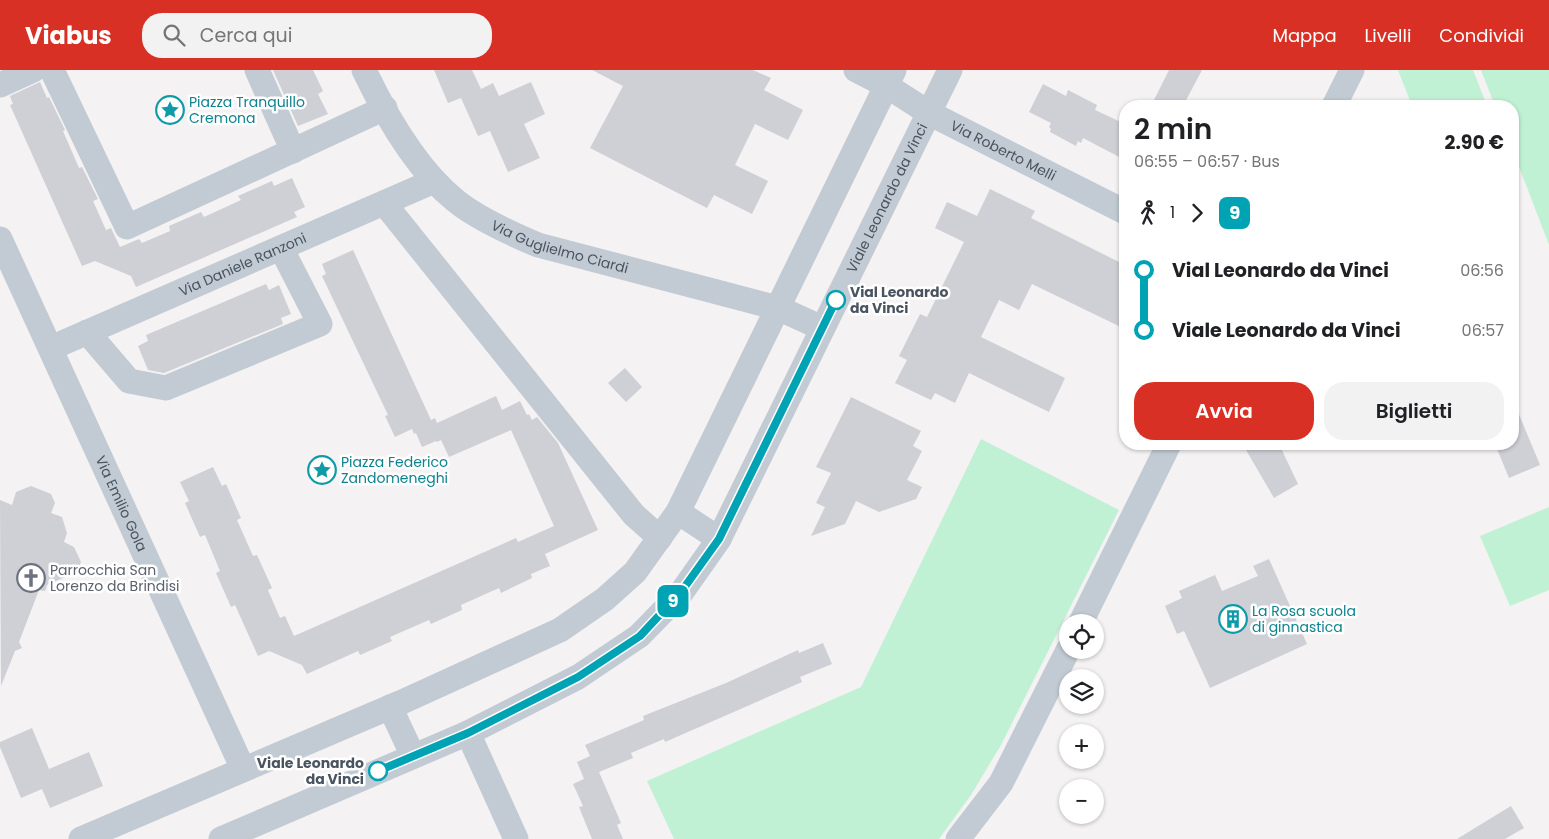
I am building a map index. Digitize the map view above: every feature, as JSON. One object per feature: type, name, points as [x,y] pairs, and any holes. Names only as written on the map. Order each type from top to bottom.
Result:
[{"type":"street","points":[[0,85],[33,70]]},
{"type":"street","points":[[52,70],[127,228],[385,108]]},
{"type":"street","points":[[257,70],[293,151]]},
{"type":"street","name":"Via Guglielmo Ciardi","points":[[364,70],[375,94],[417,161],[434,181],[457,202],[506,232],[538,245],[778,308],[822,328]]},
{"type":"street","name":"Via Roberto Melli","points":[[856,70],[890,78],[929,113],[1119,209]]},
{"type":"street","name":"Viale Leonardo da Vinci","points":[[220,839],[468,733],[578,677],[640,636],[681,592],[719,539],[950,70]]},
{"type":"street","points":[[1337,100],[1352,70]]},
{"type":"street","points":[[81,839],[390,707],[560,630],[605,599],[635,572],[678,512],[890,78]]},
{"type":"street","name":"Via Daniele Ranzoni","points":[[51,348],[434,181]]},
{"type":"street","points":[[384,203],[634,515],[660,538]]},
{"type":"street","name":"Via Emilio Gola","points":[[0,239],[243,769]]},
{"type":"street","points":[[87,332],[130,381],[166,388],[320,324],[281,248]]},
{"type":"street","points":[[1085,614],[1166,450]]},
{"type":"street","points":[[678,512],[719,539]]},
{"type":"street","points":[[958,839],[1001,783],[1063,659]]},
{"type":"street","points":[[390,707],[412,756]]},
{"type":"street","points":[[468,733],[516,839]]},
{"type":"green space","points":[[1398,70],[1473,70],[1485,100],[1410,100]]},
{"type":"green space","points":[[1481,70],[1549,70],[1549,245],[1519,167],[1519,100],[1493,100]]},
{"type":"green space","points":[[981,439],[1119,510],[1067,614],[1059,614],[1059,629],[1001,745],[971,795],[939,839],[674,839],[647,781],[861,687]]},
{"type":"green space","points":[[1549,507],[1549,590],[1510,606],[1480,536]]},
{"type":"building","points":[[273,70],[313,70],[323,91],[318,94],[328,114],[298,126]]},
{"type":"building","points":[[434,70],[472,70],[481,89],[493,83],[499,96],[531,82],[545,114],[524,124],[540,158],[508,172],[490,131],[478,136],[461,98],[448,103]]},
{"type":"building","points":[[592,70],[753,70],[771,78],[764,90],[803,110],[788,140],[755,124],[735,165],[768,181],[752,214],[714,195],[707,208],[590,148],[623,86]]},
{"type":"building","points":[[1169,70],[1202,70],[1186,100],[1154,100]]},
{"type":"building","points":[[40,82],[65,130],[63,131],[79,168],[82,167],[98,199],[93,201],[106,230],[111,228],[120,247],[139,239],[142,243],[170,231],[169,226],[201,212],[204,217],[241,200],[238,196],[272,181],[274,186],[292,178],[305,207],[294,212],[297,217],[136,287],[131,276],[95,261],[82,266],[10,105],[13,104],[10,96]]},
{"type":"building","points":[[1043,84],[1066,96],[1068,90],[1097,105],[1095,110],[1119,121],[1119,157],[1083,138],[1081,143],[1078,141],[1076,146],[1050,132],[1051,129],[1049,127],[1051,123],[1029,112]]},
{"type":"building","points":[[990,189],[1035,211],[1031,218],[1119,262],[1119,326],[1032,284],[1019,310],[999,300],[981,337],[1065,378],[1049,412],[969,373],[955,403],[935,393],[931,400],[895,383],[907,360],[899,356],[920,314],[927,317],[964,242],[935,228],[947,202],[977,216]]},
{"type":"building","points":[[353,250],[431,420],[435,418],[437,423],[496,396],[502,410],[520,401],[527,415],[529,414],[532,420],[537,417],[558,443],[598,530],[545,554],[550,566],[531,574],[532,578],[501,593],[499,588],[461,605],[462,610],[431,624],[429,620],[390,637],[392,641],[360,655],[358,651],[307,674],[302,665],[269,651],[258,656],[235,605],[231,607],[216,573],[220,571],[205,535],[200,537],[185,503],[189,501],[180,482],[213,467],[222,486],[226,484],[241,518],[237,520],[253,556],[257,555],[272,588],[268,590],[280,618],[285,616],[294,636],[516,538],[518,542],[554,526],[511,430],[449,457],[441,440],[422,447],[416,433],[414,434],[412,429],[395,437],[385,416],[388,415],[322,276],[326,274],[322,264]]},
{"type":"building","points":[[266,284],[269,290],[279,285],[291,314],[281,318],[283,324],[164,373],[148,370],[138,346],[148,341],[146,335]]},
{"type":"building","points":[[625,368],[642,387],[626,402],[608,383]]},
{"type":"building","points":[[851,397],[921,431],[913,446],[922,451],[907,480],[922,487],[916,499],[879,512],[856,501],[845,524],[811,536],[825,507],[816,503],[831,473],[816,467]]},
{"type":"building","points":[[1519,414],[1540,465],[1509,478],[1497,450],[1519,450]]},
{"type":"building","points":[[1246,450],[1282,450],[1298,484],[1274,498]]},
{"type":"building","name":"Parrocchia San Lorenzo da Brindisi","points":[[31,486],[51,494],[55,503],[51,513],[62,517],[67,533],[64,542],[74,547],[81,562],[77,572],[47,585],[45,591],[39,590],[19,642],[22,648],[15,651],[1,686],[0,500],[12,505],[16,492]]},
{"type":"building","name":"La Rosa scuola di ginnastica","points":[[1269,559],[1307,644],[1210,688],[1184,631],[1177,634],[1165,606],[1182,598],[1179,591],[1215,575],[1222,591],[1258,576],[1253,566]]},
{"type":"building","points":[[823,643],[832,664],[800,677],[802,682],[665,742],[664,739],[631,753],[633,758],[599,772],[621,823],[617,825],[623,839],[592,839],[579,807],[583,806],[573,784],[584,779],[577,762],[590,756],[585,745],[644,720],[643,716],[726,683],[798,650],[799,653]]},
{"type":"building","points":[[32,728],[49,769],[89,752],[103,786],[50,808],[42,789],[21,798],[0,747],[0,742]]},
{"type":"building","points":[[1511,806],[1524,828],[1505,839],[1457,839]]},
{"type":"bus line","name":"9","points":[[378,771],[468,733],[578,677],[640,636],[681,592],[719,539],[836,300]]},
{"type":"place","name":"Piazza Tranquillo Cremona","points":[[170,110]]},
{"type":"place","name":"Vial Leonardo da Vinci","points":[[836,300]]},
{"type":"place","name":"Piazza Federico Zandomeneghi","points":[[322,470]]},
{"type":"place","name":"Parrocchia San Lorenzo da Brindisi","points":[[31,578]]},
{"type":"place","name":"La Rosa scuola di ginnastica","points":[[1233,619]]},
{"type":"place","name":"Viale Leonardo da Vinci","points":[[378,771]]}]
